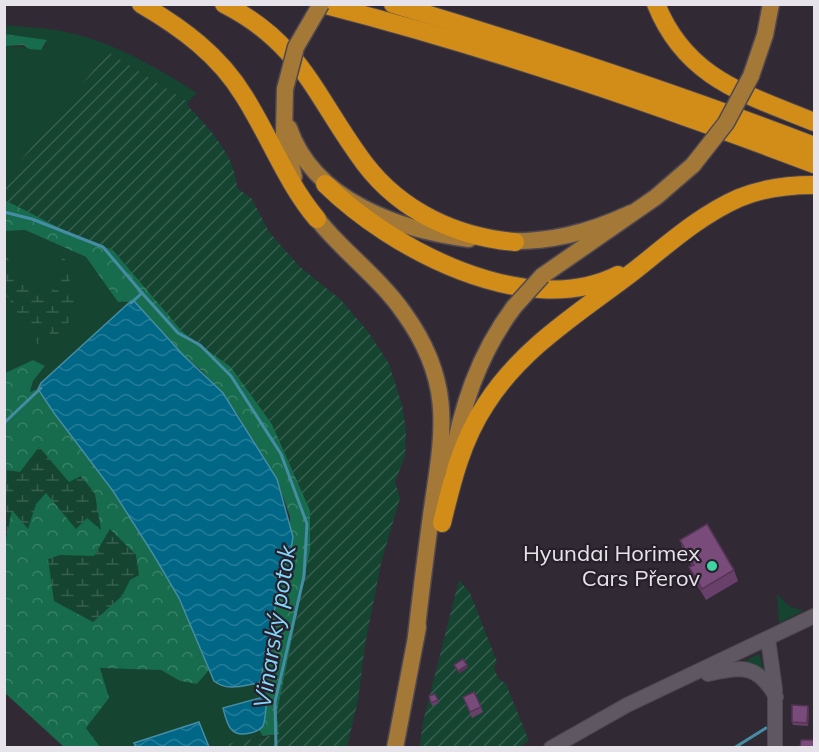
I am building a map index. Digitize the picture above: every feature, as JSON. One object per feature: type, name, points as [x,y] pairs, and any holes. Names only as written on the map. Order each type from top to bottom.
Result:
[{"type":"highway","points":[[141,4],[189,35],[230,75],[245,97],[287,177],[317,219]]},
{"type":"highway","points":[[224,4],[258,24],[293,55],[366,165],[396,196],[423,215],[452,229],[490,239],[515,242]]},
{"type":"highway","points":[[321,4],[538,65],[685,115],[814,165]]},
{"type":"highway","points":[[393,4],[545,49],[693,100],[814,146]]},
{"type":"highway","points":[[656,4],[676,44],[703,70],[747,94],[814,122]]},
{"type":"highway","points":[[325,183],[362,217],[404,243],[471,272],[531,290],[560,291],[596,284],[625,271],[711,213],[738,199],[778,187],[814,185]]},
{"type":"highway","points":[[442,523],[464,444],[478,416],[502,382],[551,334],[667,244]]},
{"type":"main road","points":[[321,4],[296,47],[285,89],[284,134],[288,158],[303,196],[317,219],[403,311],[425,347],[439,386],[443,423],[442,447],[416,637]]},
{"type":"main road","points":[[395,747],[416,637],[442,523],[458,429],[467,394],[486,351],[514,307],[542,276],[656,197],[693,165],[726,123],[751,76],[765,35],[771,4]]},
{"type":"main road","points":[[285,89],[286,111],[292,138],[302,157],[325,183],[363,207],[417,228],[460,238],[515,242],[573,235],[631,213]]},
{"type":"street","points":[[551,747],[627,705],[814,616]]},
{"type":"street","points":[[768,639],[776,697],[775,747]]},
{"type":"street","points":[[680,680],[727,669],[743,668],[764,680],[776,697]]},
{"type":"green space","points":[[5,25],[56,30],[94,40],[130,54],[197,93],[188,102],[108,52],[5,180],[5,46],[44,48],[47,41],[5,34]]},
{"type":"green space","points":[[5,34],[47,40],[41,50],[29,49],[24,45],[5,46]]},
{"type":"green space","points":[[108,52],[188,102],[187,105],[226,153],[237,188],[252,199],[269,232],[300,267],[341,300],[369,333],[389,364],[402,405],[406,431],[405,456],[395,482],[400,498],[381,563],[365,645],[358,700],[347,747],[222,747],[279,734],[277,713],[310,551],[310,510],[272,424],[231,367],[183,332],[113,250],[68,232],[5,200],[5,180]]},
{"type":"green space","points":[[5,200],[68,232],[113,250],[183,332],[231,367],[272,424],[310,510],[310,551],[277,713],[279,734],[263,736],[259,730],[263,725],[267,696],[260,683],[267,643],[283,567],[290,556],[290,517],[277,479],[263,460],[238,415],[203,372],[184,356],[134,301],[118,302],[86,257],[25,230],[5,231]]},
{"type":"green space","points":[[25,230],[86,257],[118,302],[131,301],[41,383],[38,389],[30,393],[33,381],[45,366],[33,360],[5,373],[5,231]]},
{"type":"green space","points":[[63,251],[75,305],[59,348],[42,320],[38,345],[5,293],[5,254],[26,288],[33,281],[48,296],[57,284]]},
{"type":"green space","points":[[33,360],[45,366],[33,381],[30,392],[38,389],[113,491],[179,598],[209,670],[197,684],[180,681],[161,670],[100,668],[109,698],[86,728],[100,747],[64,747],[5,693],[5,373]]},
{"type":"green space","points":[[39,447],[69,482],[81,476],[95,494],[101,530],[87,518],[76,529],[46,493],[36,504],[28,529],[12,510],[5,538],[7,470],[20,472]]},
{"type":"green space","points":[[110,529],[136,555],[139,575],[130,580],[122,596],[93,622],[54,601],[48,559],[60,555],[94,556]]},
{"type":"green space","points":[[459,580],[470,593],[497,662],[494,667],[498,678],[506,684],[529,741],[519,747],[419,748],[424,718]]},
{"type":"green space","points":[[777,594],[789,606],[803,611],[779,623]]},
{"type":"green space","points":[[759,654],[765,674],[741,663]]},
{"type":"green space","points":[[99,668],[161,670],[180,681],[197,684],[209,670],[213,677],[224,685],[260,683],[267,696],[224,708],[252,732],[259,730],[263,736],[222,747],[100,747],[86,728],[109,698]]},
{"type":"water","points":[[131,301],[134,301],[184,356],[223,393],[277,479],[293,537],[290,556],[283,567],[260,683],[230,687],[214,681],[179,598],[153,554],[113,491],[38,389],[41,383]]},
{"type":"water","points":[[267,696],[265,719],[260,729],[243,734],[234,732],[230,728],[223,708]]},
{"type":"water","points":[[199,722],[209,747],[136,747],[134,743]]},
{"type":"building","points":[[707,524],[734,570],[702,589],[689,567],[694,565],[680,540]]},
{"type":"building","points":[[463,659],[467,665],[458,671],[454,665]]},
{"type":"building","points":[[474,692],[481,707],[470,712],[463,697]]},
{"type":"building","points":[[435,694],[438,700],[431,703],[429,696]]},
{"type":"building","points":[[792,705],[808,706],[807,723],[792,722]]},
{"type":"building","points":[[801,740],[814,740],[814,747],[800,747]]},
{"type":"waterway","points":[[4,212],[32,219],[103,247],[142,293]]},
{"type":"waterway","name":"Vinarský potok","points":[[131,303],[142,293],[178,333],[200,345],[231,376],[281,454],[307,524],[304,576],[275,702],[276,748]]},
{"type":"waterway","name":"Vinarský potok","points":[[4,423],[41,388]]},
{"type":"waterway","points":[[734,748],[766,728]]},
{"type":"place","name":"Hyundai Horimex Cars Přerov","points":[[712,566]]}]
